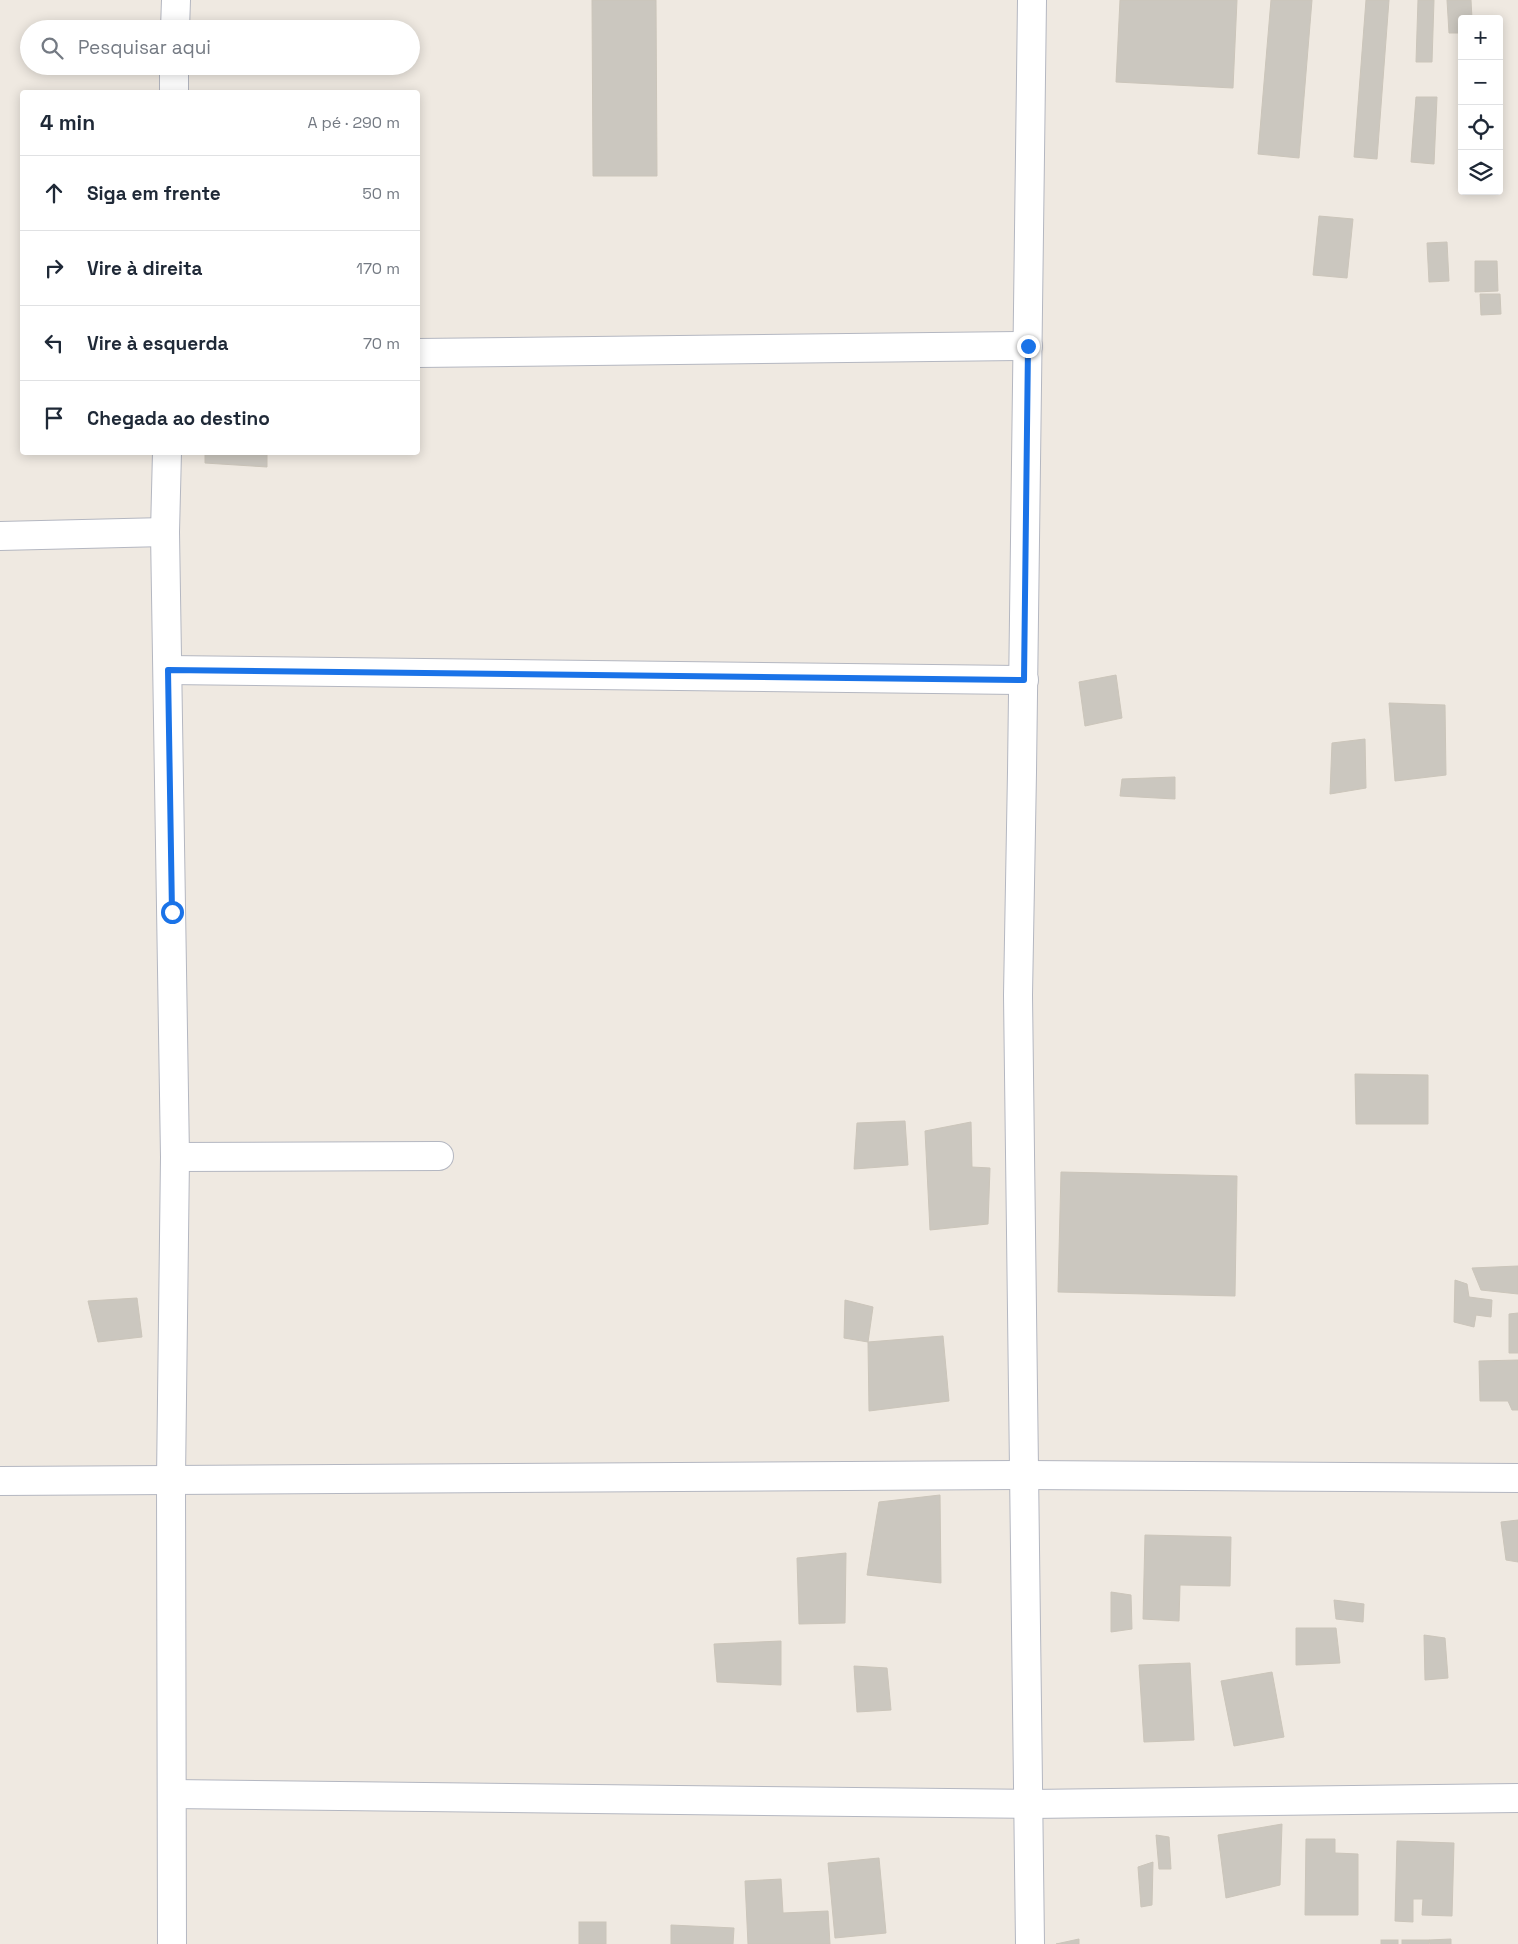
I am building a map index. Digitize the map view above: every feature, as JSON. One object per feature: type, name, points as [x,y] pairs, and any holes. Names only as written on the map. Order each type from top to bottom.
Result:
[{"type":"street","points":[[175,20],[176,0]]},
{"type":"street","points":[[1030,1944],[1030,1804],[1018,995],[1024,680],[1032,0]]},
{"type":"street","points":[[174,75],[174,90]]},
{"type":"street","points":[[420,353],[1028,346]]},
{"type":"street","points":[[167,455],[166,532],[175,1157],[171,1479],[172,1944]]},
{"type":"street","points":[[0,536],[166,532]]},
{"type":"street","points":[[168,670],[1024,680]]},
{"type":"street","points":[[175,1157],[439,1156]]},
{"type":"street","points":[[0,1482],[171,1479],[1024,1476],[1518,1478]]},
{"type":"street","points":[[172,1794],[1030,1804],[1518,1798]]},
{"type":"building","points":[[592,0],[656,0],[657,176],[593,176]]},
{"type":"building","points":[[1120,0],[1237,0],[1233,88],[1116,82]]},
{"type":"building","points":[[1271,0],[1312,0],[1299,158],[1258,154]]},
{"type":"building","points":[[1366,0],[1389,0],[1377,159],[1354,157]]},
{"type":"building","points":[[1418,0],[1434,0],[1432,62],[1416,62]]},
{"type":"building","points":[[1447,0],[1471,0],[1472,15],[1458,15],[1458,33],[1449,33]]},
{"type":"building","points":[[1416,97],[1437,97],[1434,164],[1411,162]]},
{"type":"building","points":[[1319,216],[1353,219],[1347,278],[1313,275]]},
{"type":"building","points":[[1447,242],[1449,281],[1429,282],[1427,243]]},
{"type":"building","points":[[1475,261],[1497,261],[1498,291],[1475,292]]},
{"type":"building","points":[[1480,294],[1500,294],[1501,314],[1481,315]]},
{"type":"building","points":[[205,455],[267,455],[267,467],[205,463]]},
{"type":"building","points":[[1116,675],[1122,718],[1085,726],[1079,682]]},
{"type":"building","points":[[1389,703],[1445,705],[1446,775],[1395,781]]},
{"type":"building","points":[[1365,739],[1366,788],[1330,794],[1332,743]]},
{"type":"building","points":[[1175,777],[1175,799],[1120,796],[1122,779]]},
{"type":"building","points":[[1355,1074],[1428,1075],[1428,1124],[1356,1124]]},
{"type":"building","points":[[905,1121],[908,1165],[854,1169],[857,1123]]},
{"type":"building","points":[[971,1122],[972,1167],[990,1168],[988,1224],[930,1230],[925,1131]]},
{"type":"building","points":[[1061,1172],[1237,1176],[1235,1296],[1058,1292]]},
{"type":"building","points":[[1518,1266],[1518,1294],[1481,1290],[1472,1268]]},
{"type":"building","points":[[1455,1280],[1467,1284],[1469,1297],[1492,1300],[1491,1317],[1476,1315],[1474,1327],[1454,1322]]},
{"type":"building","points":[[137,1298],[142,1337],[98,1342],[88,1301]]},
{"type":"building","points":[[845,1300],[873,1307],[868,1342],[844,1338]]},
{"type":"building","points":[[1518,1313],[1518,1353],[1509,1353],[1509,1314]]},
{"type":"building","points":[[943,1336],[949,1401],[869,1411],[868,1342]]},
{"type":"building","points":[[1518,1360],[1518,1410],[1512,1410],[1508,1401],[1480,1401],[1479,1361]]},
{"type":"building","points":[[940,1495],[941,1583],[867,1575],[879,1502]]},
{"type":"building","points":[[1518,1520],[1518,1562],[1506,1560],[1501,1522]]},
{"type":"building","points":[[1145,1535],[1231,1537],[1230,1586],[1180,1585],[1179,1621],[1143,1619]]},
{"type":"building","points":[[846,1553],[845,1623],[799,1624],[797,1558]]},
{"type":"building","points":[[1111,1592],[1131,1595],[1132,1629],[1111,1632]]},
{"type":"building","points":[[1334,1600],[1364,1604],[1363,1622],[1336,1619]]},
{"type":"building","points":[[1296,1628],[1336,1628],[1340,1663],[1296,1665]]},
{"type":"building","points":[[1424,1635],[1445,1638],[1448,1678],[1425,1680]]},
{"type":"building","points":[[781,1641],[781,1685],[717,1682],[714,1644]]},
{"type":"building","points":[[1190,1663],[1194,1740],[1144,1742],[1139,1665]]},
{"type":"building","points":[[854,1666],[887,1668],[891,1710],[857,1712]]},
{"type":"building","points":[[1272,1672],[1284,1737],[1234,1746],[1221,1681]]},
{"type":"building","points":[[1282,1824],[1280,1885],[1226,1898],[1218,1835]]},
{"type":"building","points":[[1156,1835],[1169,1837],[1171,1869],[1159,1869]]},
{"type":"building","points":[[1306,1839],[1335,1839],[1335,1853],[1358,1854],[1358,1915],[1305,1915]]},
{"type":"building","points":[[1397,1841],[1454,1843],[1452,1916],[1422,1915],[1423,1899],[1413,1899],[1413,1922],[1395,1921]]},
{"type":"building","points":[[879,1858],[886,1933],[835,1938],[828,1863]]},
{"type":"building","points":[[1153,1862],[1152,1905],[1141,1907],[1138,1867]]},
{"type":"building","points":[[781,1879],[783,1913],[828,1911],[830,1944],[748,1944],[745,1881]]},
{"type":"building","points":[[579,1922],[606,1922],[606,1944],[579,1944]]},
{"type":"building","points":[[671,1925],[734,1928],[733,1944],[671,1944]]},
{"type":"building","points":[[1079,1939],[1079,1944],[1056,1944]]},
{"type":"building","points":[[1451,1939],[1451,1944],[1430,1944],[1429,1940]]},
{"type":"building","points":[[1381,1940],[1398,1940],[1398,1944],[1381,1944]]},
{"type":"building","points":[[1402,1940],[1429,1940],[1429,1944],[1402,1944]]},
{"type":"route","points":[[172,912],[168,670],[1024,680],[1028,346]]}]
